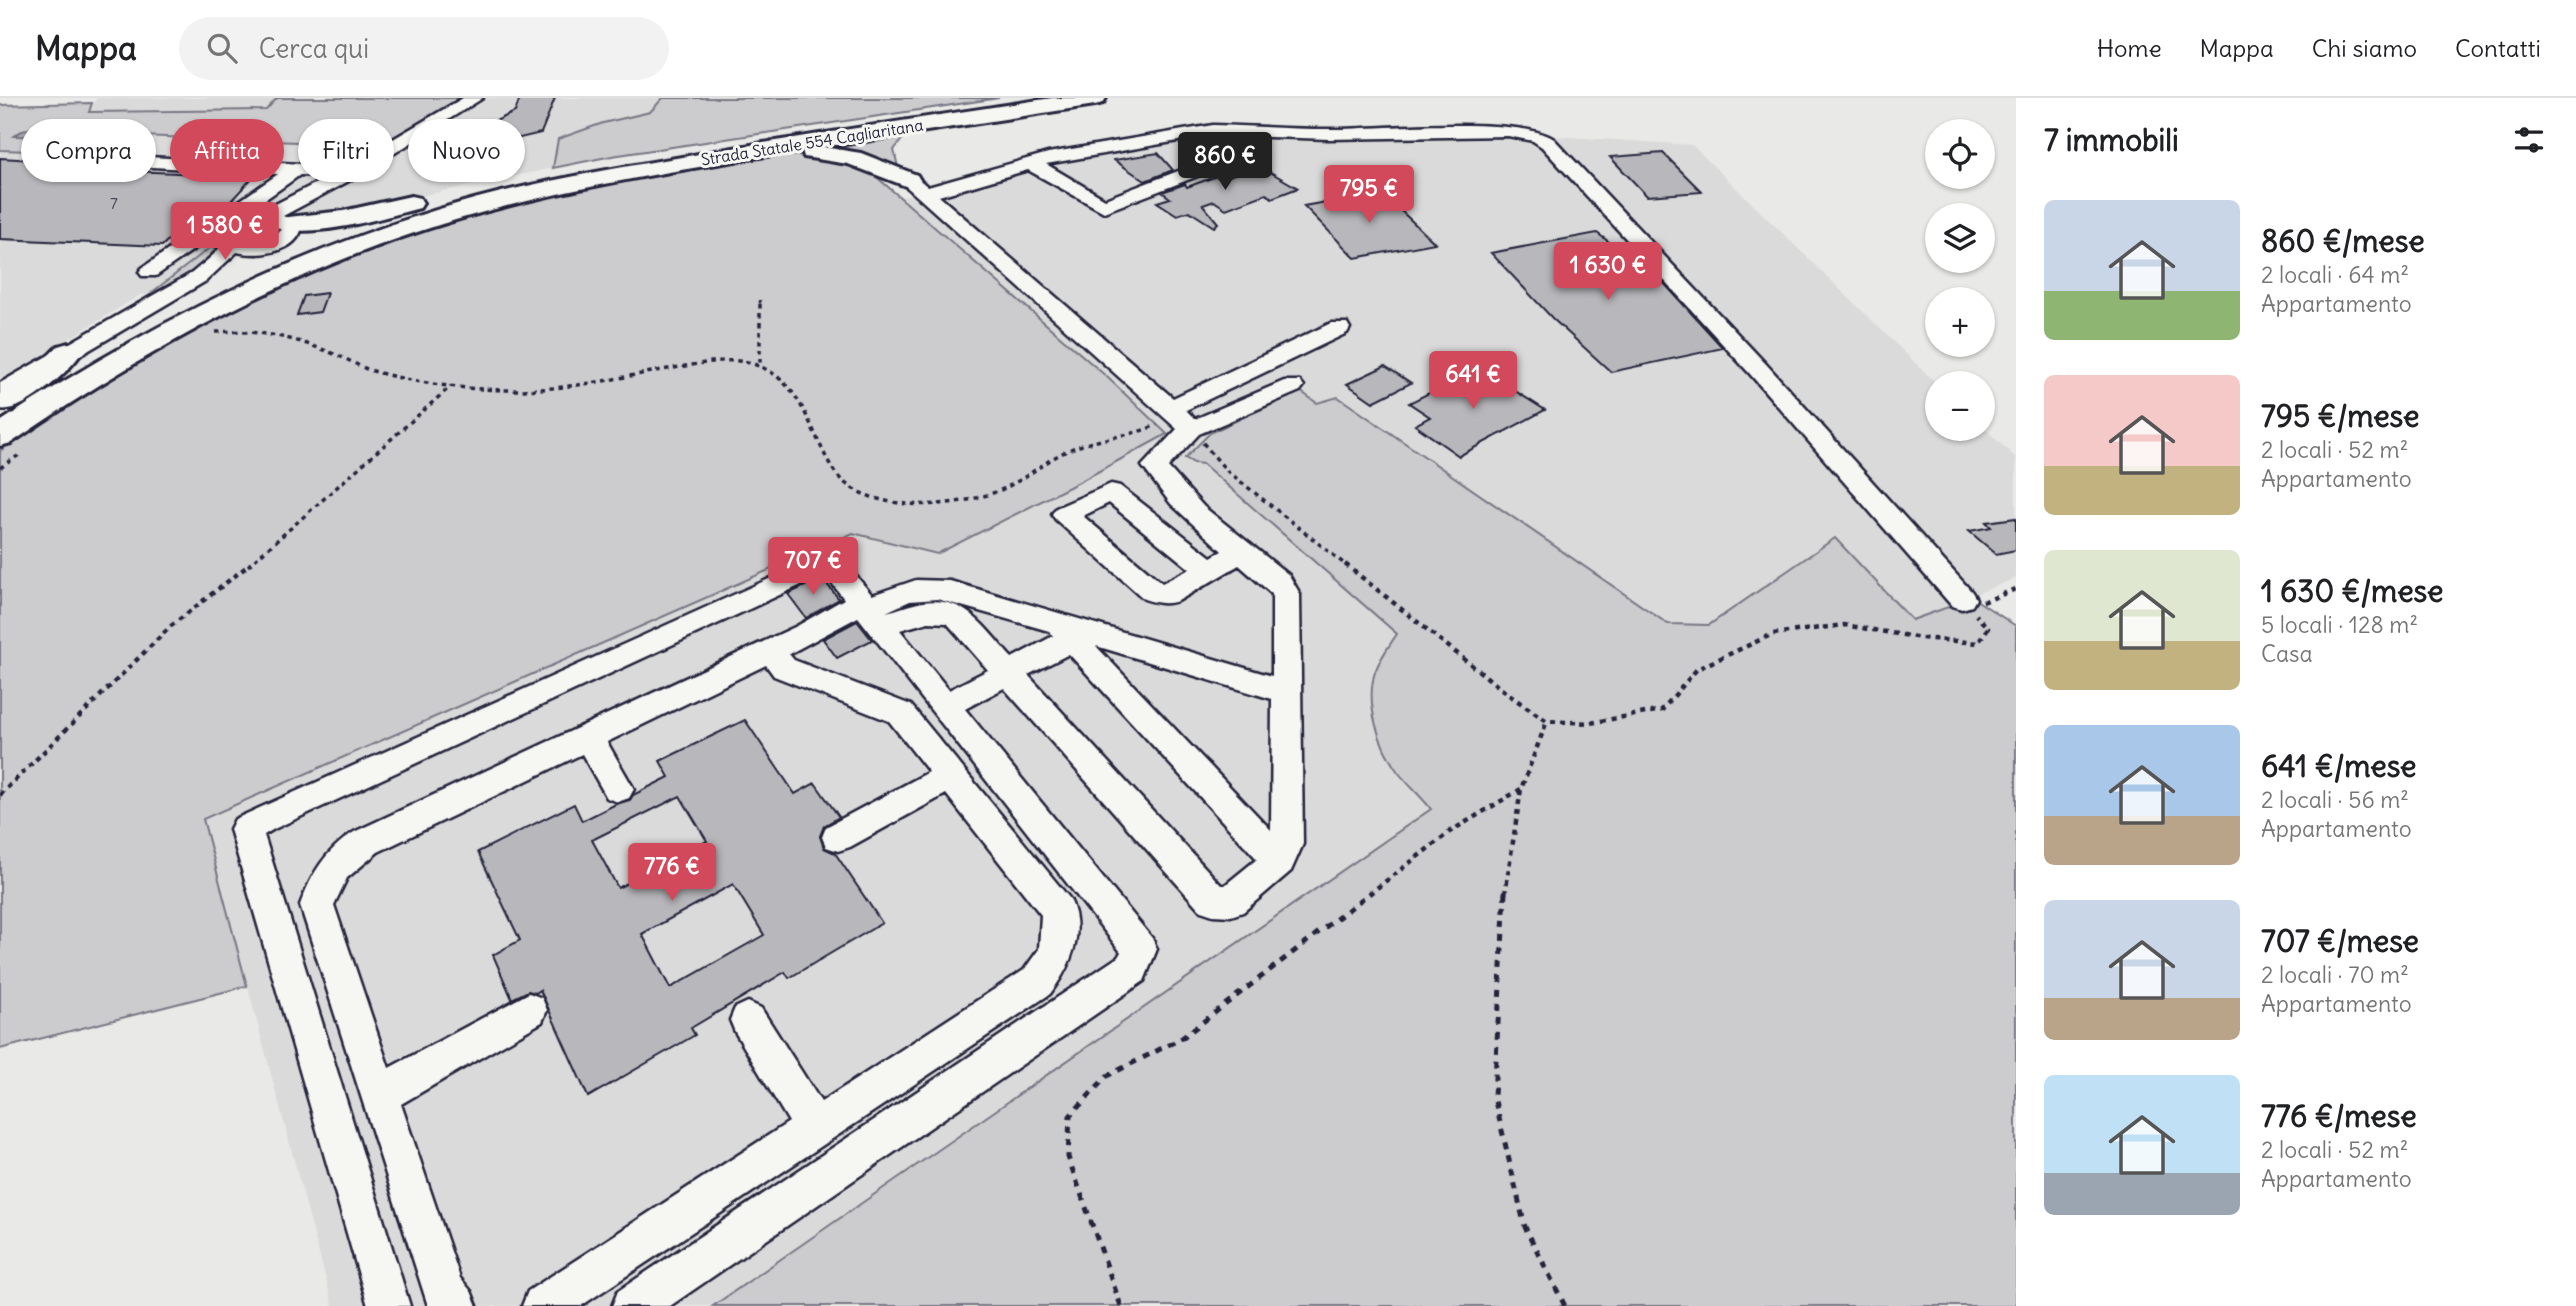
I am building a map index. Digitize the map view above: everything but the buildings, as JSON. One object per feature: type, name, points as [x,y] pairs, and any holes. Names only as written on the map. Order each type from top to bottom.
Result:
[{"type":"highway","name":"Strada Statale 554 Cagliaritana","points":[[0,421],[40,394],[205,301],[320,249],[418,214],[588,169],[1042,98]]},
{"type":"highway","name":"Strada Statale 554 Cagliaritana","points":[[0,436],[52,400],[124,357],[220,305],[340,251],[415,224],[599,178],[747,152],[1095,98]]},
{"type":"highway","points":[[916,187],[898,156],[902,144],[914,135],[954,124],[960,118]]},
{"type":"highway","points":[[747,152],[757,155],[800,151],[838,155],[865,162],[916,187]]},
{"type":"highway","points":[[288,223],[318,204],[343,219],[541,174],[588,169]]},
{"type":"highway","points":[[0,407],[47,373],[68,352]]},
{"type":"street","points":[[394,146],[475,98]]},
{"type":"street","points":[[916,187],[1213,130],[1329,134],[1508,131],[1539,137],[1548,143],[1758,369],[1966,603]]},
{"type":"street","points":[[156,162],[298,170]]},
{"type":"street","points":[[1030,163],[1104,206],[1213,164]]},
{"type":"street","points":[[149,272],[295,170]]},
{"type":"street","points":[[0,393],[199,277],[218,262],[234,244],[235,235],[256,223],[318,204],[341,182]]},
{"type":"street","points":[[916,187],[1180,417],[1206,424],[1292,386]]},
{"type":"street","points":[[234,244],[255,249],[275,244],[292,231],[288,223],[275,220],[256,223]]},
{"type":"street","points":[[869,612],[946,611],[957,616],[1213,900],[1231,901],[1279,861],[1287,844],[1286,594],[1279,582],[1186,503],[1164,481],[1154,466],[1180,417],[1339,327]]},
{"type":"street","points":[[1209,570],[1111,492],[1065,514],[1154,592],[1168,594],[1242,551]]},
{"type":"street","points":[[389,1306],[246,829],[829,562],[1140,949],[1131,969],[633,1306]]},
{"type":"street","points":[[456,1306],[443,1291],[317,905],[325,881],[341,858],[366,842],[770,650],[869,612],[909,589],[929,587],[950,591],[1065,631],[1286,692]]},
{"type":"street","points":[[944,706],[1008,673],[1065,631]]},
{"type":"street","points":[[1065,631],[1279,861]]},
{"type":"street","points":[[543,1306],[1037,982],[1053,963],[1061,936],[1058,910],[900,713],[784,668],[770,650]]},
{"type":"street","points":[[588,737],[618,789]]},
{"type":"street","points":[[838,837],[950,776]]},
{"type":"street","points":[[379,1095],[529,1010]]},
{"type":"street","points":[[747,1020],[815,1128]]},
{"type":"path","points":[[760,300],[760,367]]},
{"type":"path","points":[[212,333],[256,333],[289,340],[328,351],[372,371],[451,386],[545,390],[645,371],[724,361],[750,363],[779,375],[801,400],[832,468],[842,481],[857,491],[902,502],[959,503],[983,496],[1007,488],[1066,451],[1094,441],[1144,432],[1180,417],[1226,470],[1509,695],[1547,721],[1590,723],[1662,710],[1697,669],[1773,634],[1844,625],[1921,638],[1979,643],[1988,628],[1966,603],[2016,589]]},
{"type":"path","points":[[0,794],[172,626],[234,579],[451,386]]},
{"type":"path","points":[[1547,721],[1521,789],[1503,907],[1494,1097],[1525,1227],[1565,1306]]},
{"type":"path","points":[[1121,1306],[1068,1157],[1070,1116],[1107,1076],[1182,1038],[1451,831],[1521,789]]},
{"type":"shaded area","points":[[97,98],[277,98],[266,110],[88,112]]},
{"type":"shaded area","points":[[277,98],[462,98],[428,119],[408,119],[408,132],[394,140],[394,119],[298,119],[298,142],[284,142],[284,119],[170,119],[170,137],[156,137],[156,119],[21,119],[21,151],[0,150],[0,105],[92,103],[89,112],[266,110]]},
{"type":"shaded area","points":[[457,98],[663,98],[650,112],[603,123],[558,139],[553,168],[525,174],[525,119],[422,119]]},
{"type":"shaded area","points":[[663,98],[999,98],[612,156],[553,168],[558,139],[603,123],[650,112]]},
{"type":"shaded area","points":[[1215,125],[1319,131],[1531,130],[1554,136],[1692,145],[1925,372],[1925,441],[1995,441],[1995,438],[2016,458],[2016,578],[1912,620],[1835,538],[1709,625],[1668,624],[1338,397],[1194,463],[1203,464],[1398,635],[1382,656],[1383,745],[1398,771],[1431,809],[713,1306],[333,1306],[203,819],[853,533],[937,554],[1107,377],[902,197],[1055,152]]},
{"type":"shaded area","points":[[408,128],[408,182],[487,182],[411,198],[304,228],[286,247],[256,254],[238,254],[205,281],[167,303],[142,294],[0,381],[0,150],[21,151],[21,182],[156,182],[156,137],[170,137],[170,182],[284,182],[284,142],[298,142],[298,182],[394,182],[394,136]]},
{"type":"shaded area","points":[[904,137],[894,150],[899,171],[825,150]]},
{"type":"shaded area","points":[[781,155],[820,156],[872,173],[1107,377],[1167,434],[937,554],[853,533],[203,819],[247,986],[0,1049],[0,451],[79,390],[219,311],[386,240],[599,183]]},
{"type":"shaded area","points":[[211,247],[217,249],[198,268],[151,293]]},
{"type":"shaded area","points":[[1300,391],[1317,403],[1338,397],[1668,624],[1709,625],[1835,538],[1912,620],[1973,598],[2016,626],[2016,1306],[713,1306],[1431,809],[1391,762],[1373,711],[1372,684],[1375,672],[1397,634],[1203,464],[1185,458],[1210,433]]}]
